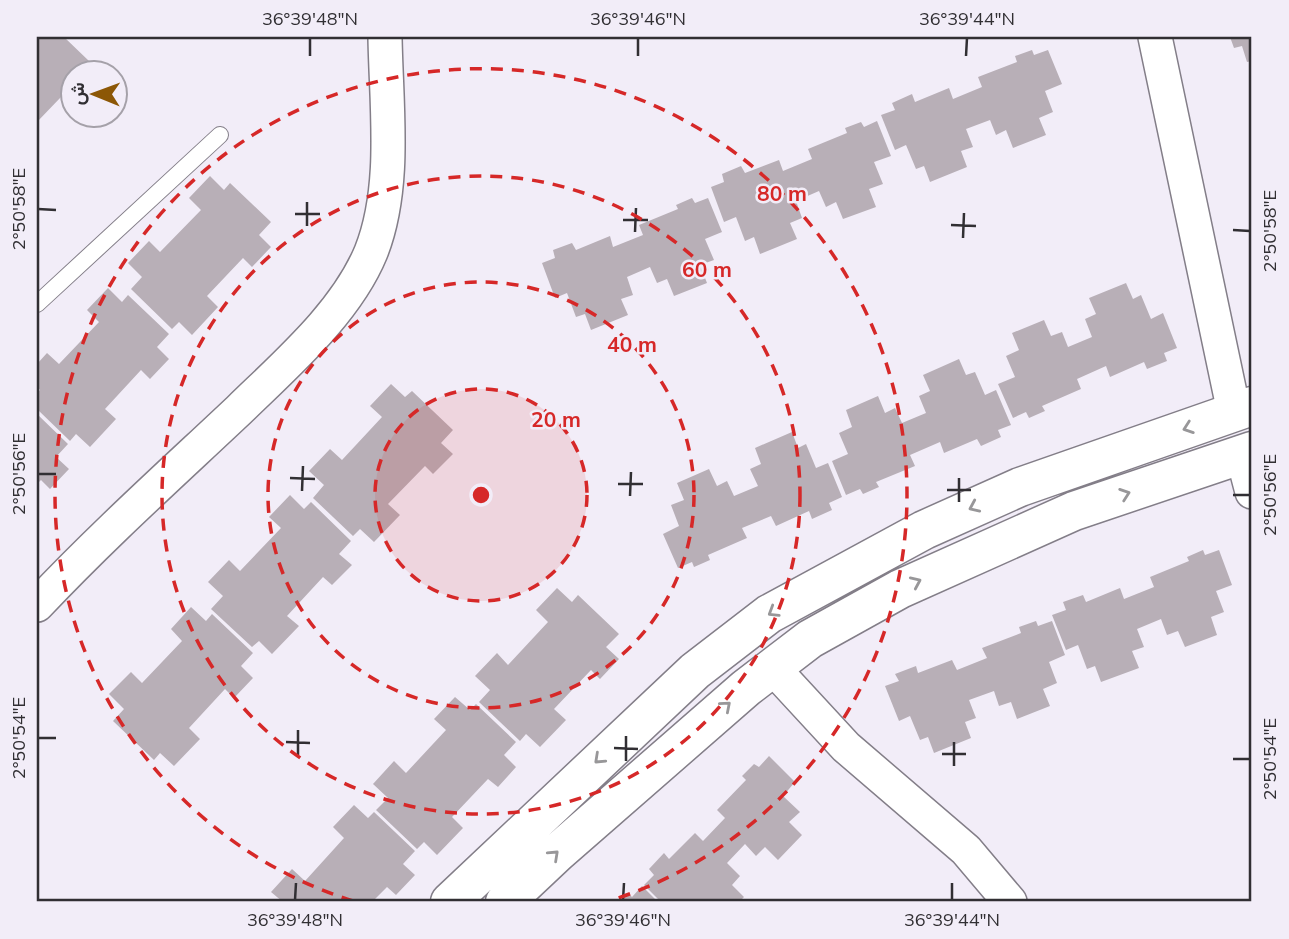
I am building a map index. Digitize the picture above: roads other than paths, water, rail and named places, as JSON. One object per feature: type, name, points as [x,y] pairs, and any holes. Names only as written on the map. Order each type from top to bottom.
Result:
[{"type":"street","points":[[37,605],[294,357],[338,306],[371,253],[384,200],[387,133],[385,37]]},
{"type":"street","points":[[450,902],[695,671],[769,614],[924,530],[1020,487],[1243,409],[1155,37]]},
{"type":"street","points":[[505,902],[567,843],[773,668],[810,639],[900,589],[1074,511],[1247,453],[1252,492]]},
{"type":"street","points":[[773,668],[846,747],[966,850],[1010,902]]},
{"type":"lane","points":[[37,304],[220,135]]}]
